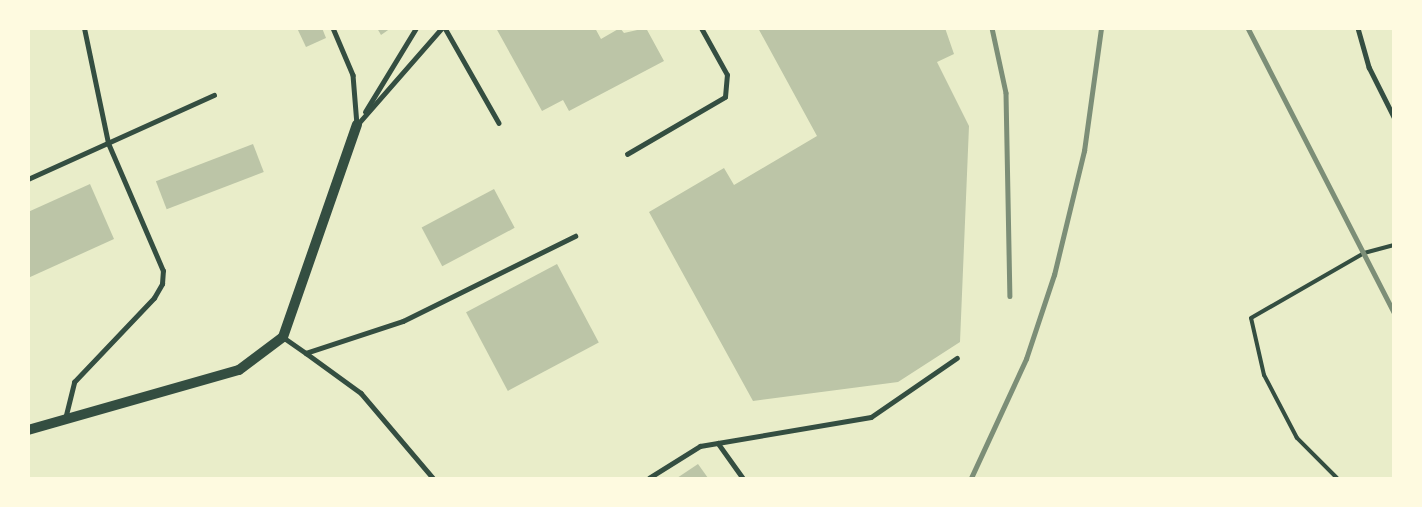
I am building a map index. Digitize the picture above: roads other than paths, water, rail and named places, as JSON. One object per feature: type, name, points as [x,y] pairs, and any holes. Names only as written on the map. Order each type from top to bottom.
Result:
[{"type":"street","points":[[28,430],[239,370],[284,337],[357,125]]},
{"type":"lane","points":[[65,419],[74,382],[154,298],[162,284],[159,256],[108,143],[84,28]]},
{"type":"lane","points":[[333,28],[353,75],[357,125]]},
{"type":"lane","points":[[357,125],[416,28]]},
{"type":"lane","points":[[357,125],[444,28],[499,123]]},
{"type":"lane","points":[[627,154],[725,96],[727,75],[701,28]]},
{"type":"lane","points":[[1358,28],[1369,68],[1394,117]]},
{"type":"lane","points":[[28,179],[214,95]]},
{"type":"lane","points":[[306,353],[403,321],[575,236]]},
{"type":"lane","points":[[284,337],[361,393],[433,478]]},
{"type":"lane","points":[[650,478],[700,446],[871,417],[957,358]]},
{"type":"lane","points":[[718,443],[743,478]]},
{"type":"railway","points":[[992,28],[1006,93],[1010,296]]},
{"type":"railway","points":[[971,478],[1026,359],[1054,275],[1084,151],[1101,28]]},
{"type":"railway","points":[[1248,28],[1394,312]]}]
